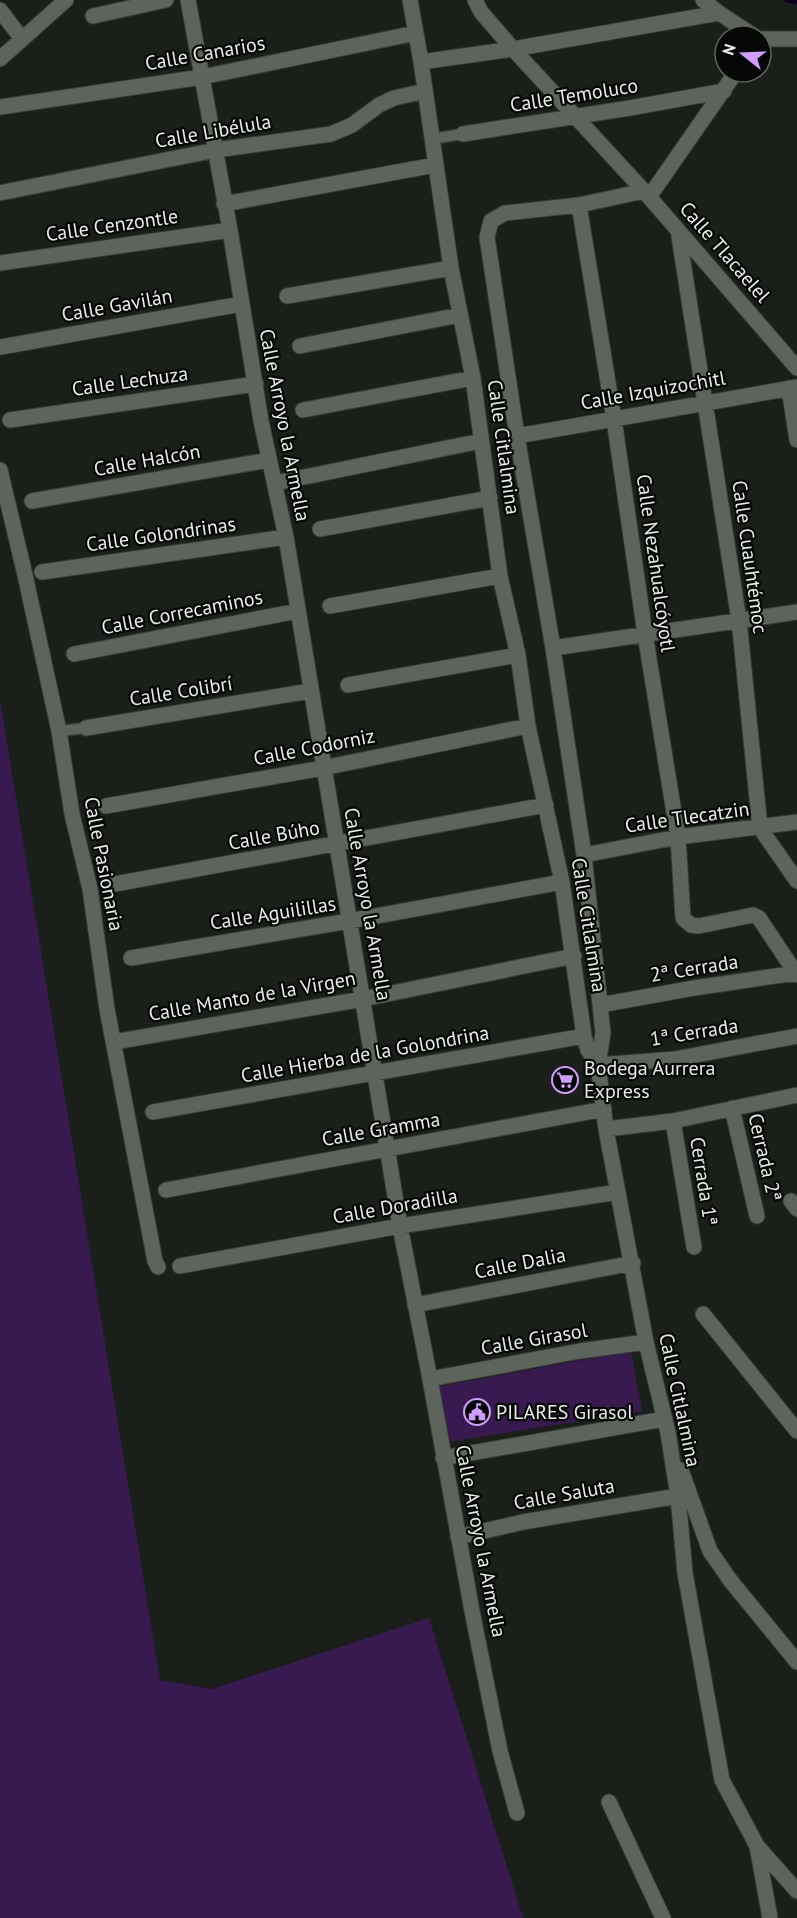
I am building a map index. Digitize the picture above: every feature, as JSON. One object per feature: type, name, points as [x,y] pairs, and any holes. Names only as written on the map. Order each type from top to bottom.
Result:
[{"type":"street","points":[[0,59],[66,0]]},
{"type":"street","points":[[93,16],[166,0]]},
{"type":"street","name":"Calle Arroyo la Armella","points":[[188,0],[269,460],[286,537],[400,1226],[458,1537],[501,1750],[517,1813]]},
{"type":"street","name":"Calle Citlalmina","points":[[410,0],[422,62],[431,139],[451,268],[473,378],[500,576],[518,655],[528,726],[562,882],[584,1036],[588,1050],[597,1065],[606,1129],[633,1263],[646,1342],[666,1426],[678,1496],[685,1573],[722,1780],[757,1846]]},
{"type":"street","points":[[703,0],[735,24]]},
{"type":"street","name":"Calle Tlacaelel","points":[[480,4],[513,49],[647,194],[797,368]]},
{"type":"street","points":[[0,10],[22,39]]},
{"type":"street","points":[[422,62],[513,49],[718,13]]},
{"type":"street","name":"Calle Canarios","points":[[0,107],[202,77],[416,33]]},
{"type":"street","points":[[773,39],[797,39]]},
{"type":"street","points":[[597,1065],[603,1033],[584,855],[487,237],[491,221],[505,213],[579,205],[647,194],[728,84]]},
{"type":"street","name":"Calle Libélula","points":[[0,192],[216,150],[331,134],[352,125],[386,102],[425,91]]},
{"type":"street","name":"Calle Temoluco","points":[[431,139],[723,91]]},
{"type":"street","points":[[224,204],[435,165]]},
{"type":"street","name":"Calle Nezahualcóyotl","points":[[579,205],[678,837],[683,918],[691,925],[699,926],[753,915],[759,918],[796,974]]},
{"type":"street","name":"Calle Cenzontle","points":[[0,262],[230,230]]},
{"type":"street","name":"Calle Cuauhtémoc","points":[[678,230],[739,620],[760,828],[797,881]]},
{"type":"street","points":[[287,296],[451,268]]},
{"type":"street","name":"Calle Gavilán","points":[[1,347],[241,304]]},
{"type":"street","points":[[300,346],[460,315]]},
{"type":"street","points":[[303,410],[473,378]]},
{"type":"street","name":"Calle Lechuza","points":[[10,420],[256,384]]},
{"type":"street","points":[[793,387],[797,440]]},
{"type":"street","name":"Calle Izquizochitl","points":[[517,436],[793,387]]},
{"type":"street","points":[[274,483],[481,441]]},
{"type":"street","name":"Calle Halcón","points":[[32,501],[269,460]]},
{"type":"street","name":"Calle Pasionaria","points":[[0,470],[26,575],[59,731],[72,814],[90,889],[114,1042],[158,1267]]},
{"type":"street","points":[[320,530],[490,498]]},
{"type":"street","name":"Calle Golondrinas","points":[[42,572],[286,537]]},
{"type":"street","points":[[330,606],[500,576]]},
{"type":"street","name":"Calle Correcaminos","points":[[74,654],[298,611]]},
{"type":"street","points":[[553,648],[797,612]]},
{"type":"street","points":[[348,685],[518,655]]},
{"type":"street","name":"Calle Colibrí","points":[[59,731],[310,691]]},
{"type":"street","name":"Calle Codorniz","points":[[106,806],[323,768],[528,726]]},
{"type":"street","name":"Calle Búho","points":[[115,884],[546,805]]},
{"type":"street","name":"Calle Tlecatzin","points":[[584,855],[678,837],[797,822]]},
{"type":"street","name":"Calle Aguilillas","points":[[131,957],[349,921],[562,882]]},
{"type":"street","name":"Calle Manto de la Virgen","points":[[114,1042],[363,999],[574,956]]},
{"type":"street","name":"2ª Cerrada","points":[[600,1005],[694,988],[796,974]]},
{"type":"street","name":"Calle Hierba de la Golondrina","points":[[153,1112],[584,1036]]},
{"type":"street","name":"1ª Cerrada","points":[[597,1065],[675,1059],[797,1036]]},
{"type":"street","points":[[606,1129],[673,1121],[797,1095]]},
{"type":"street","name":"Cerrada 2ª","points":[[732,1108],[757,1216]]},
{"type":"street","name":"Calle Gramma","points":[[166,1190],[604,1109]]},
{"type":"street","name":"Cerrada 1ª","points":[[673,1121],[694,1247]]},
{"type":"street","name":"Calle Doradilla","points":[[180,1266],[400,1226],[618,1192]]},
{"type":"street","name":"Calle Dalia","points":[[415,1305],[633,1263]]},
{"type":"street","points":[[703,1314],[797,1431]]},
{"type":"street","name":"Calle Girasol","points":[[430,1379],[580,1351],[646,1342]]},
{"type":"street","points":[[443,1458],[666,1426],[710,1551],[729,1580],[797,1662]]},
{"type":"street","name":"Calle Saluta","points":[[458,1537],[523,1522],[678,1496]]},
{"type":"street","points":[[609,1802],[663,1918]]},
{"type":"street","points":[[757,1846],[797,1891]]},
{"type":"street","points":[[757,1846],[770,1918]]},
{"type":"shaded area","points":[[0,700],[160,1680],[212,1689],[429,1618],[523,1918],[0,1918]]},
{"type":"shaded area","points":[[631,1351],[642,1411],[447,1442],[437,1387]]},
{"type":"waterway","points":[[786,0],[797,2]]},
{"type":"place","name":"Bodega Aurrera Express","points":[[565,1080]]},
{"type":"place","name":"PILARES Girasol","points":[[477,1412]]}]
